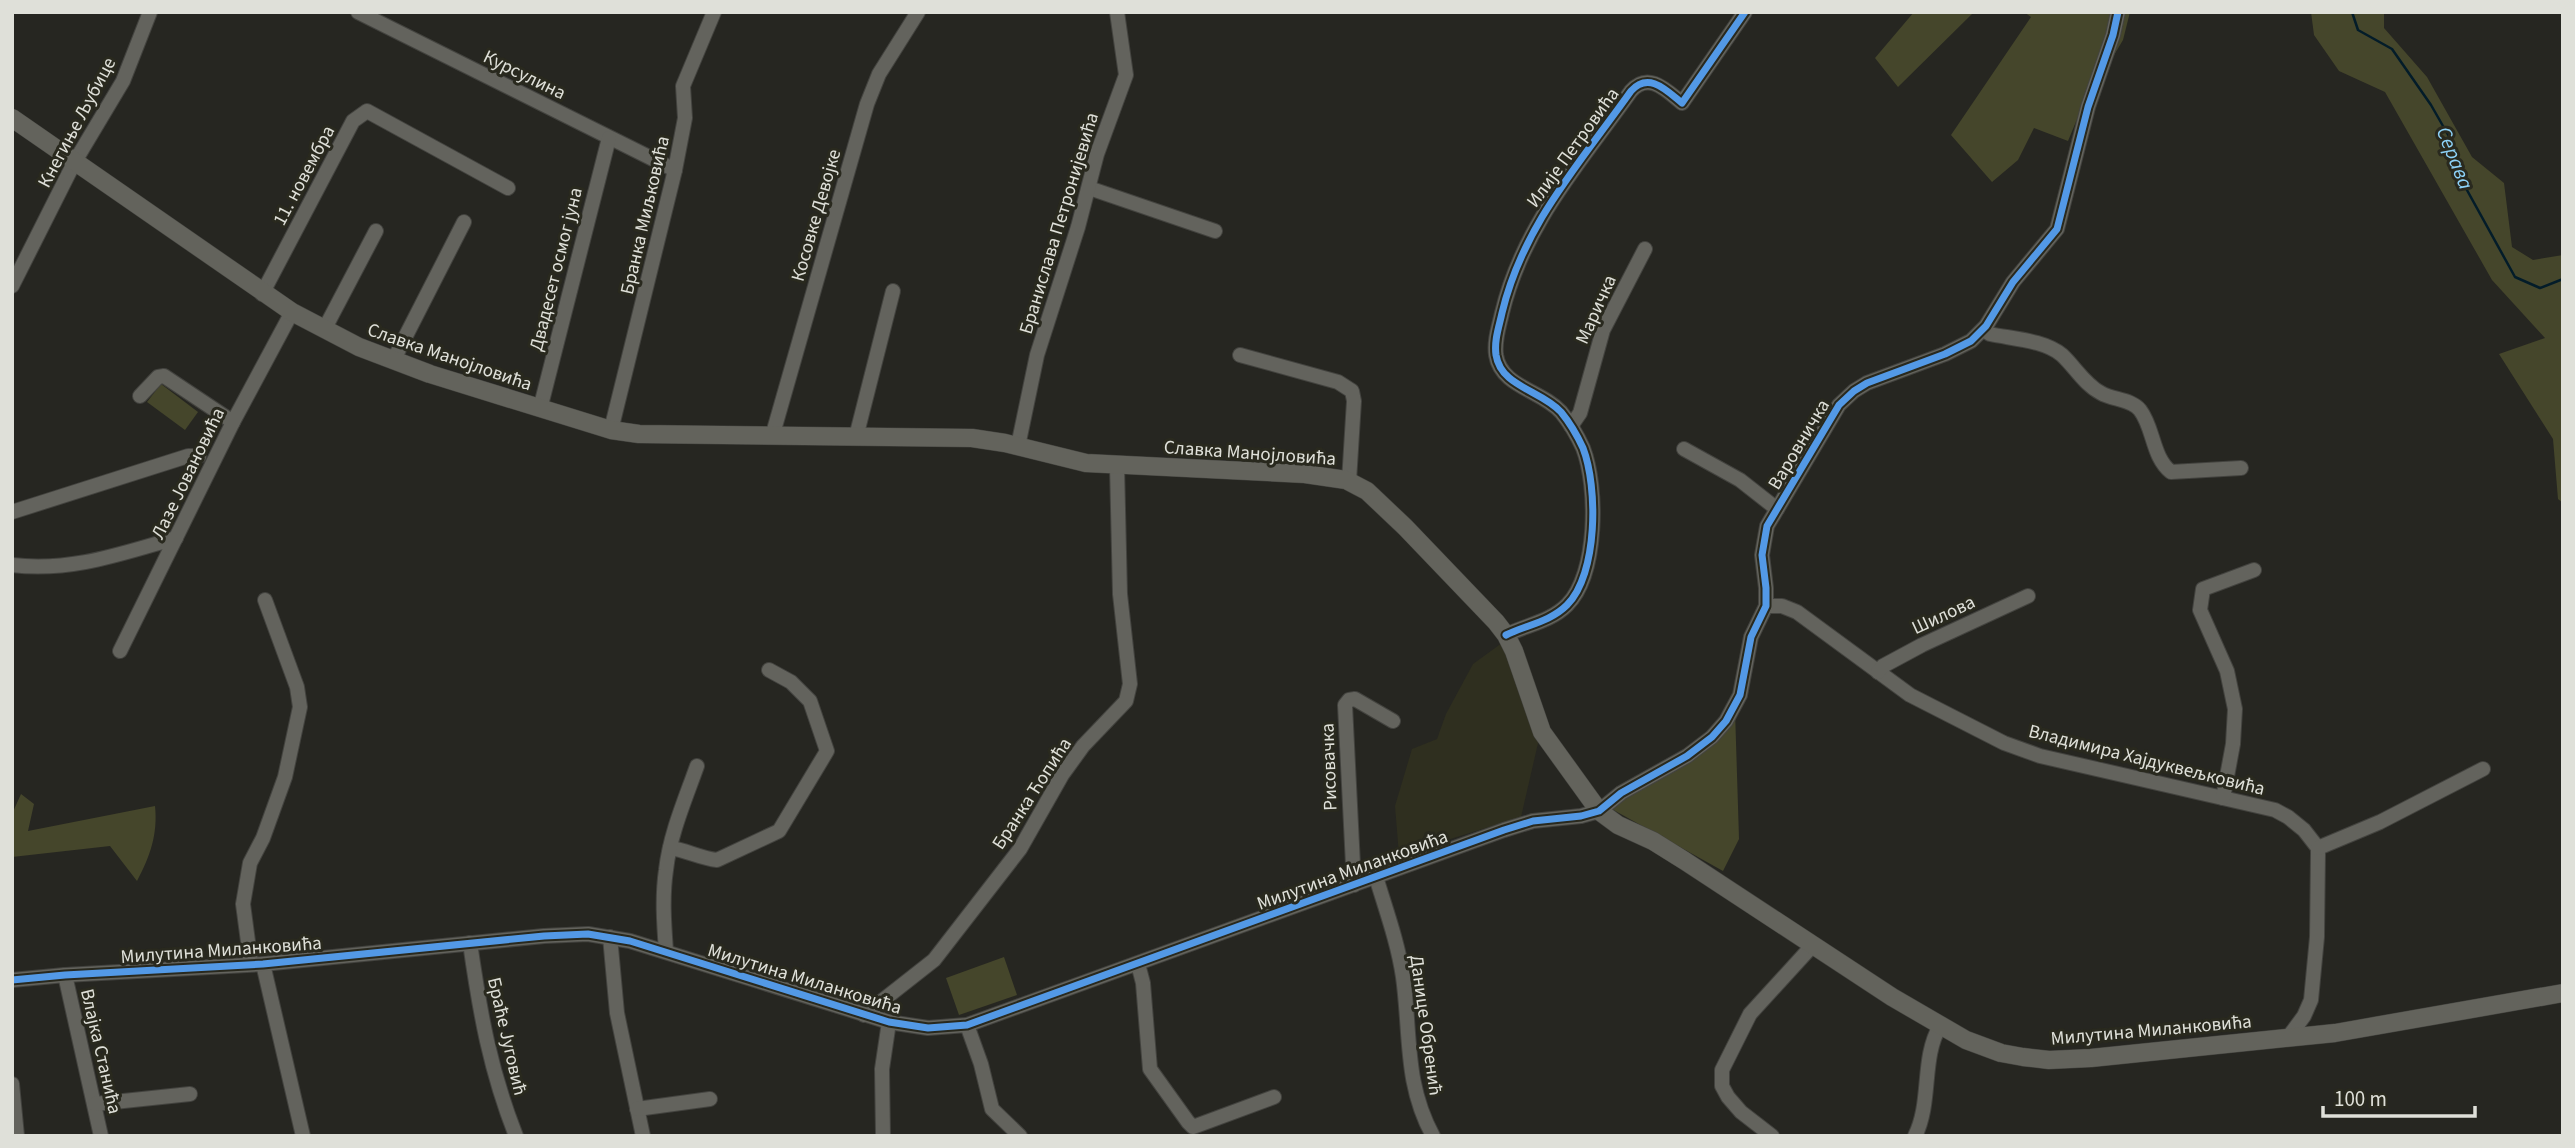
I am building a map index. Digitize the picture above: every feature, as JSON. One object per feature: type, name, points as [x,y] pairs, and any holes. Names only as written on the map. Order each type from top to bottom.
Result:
[{"type":"main road","name":"Славка Манојловића","points":[[12,118],[262,294],[324,330],[393,361],[611,430],[657,435],[972,438],[1018,446],[1061,459],[1117,466],[1305,474],[1349,481],[1379,501],[1506,635],[1542,732],[1599,811]]},
{"type":"main road","name":"Милутина Миланковића","points":[[1599,811],[1618,825],[1653,841],[1940,1026],[1991,1050],[2024,1057],[2049,1059],[2127,1055],[2287,1039],[2563,993]]},
{"type":"street","name":"Кнегиње Љубице","points":[[12,286],[16,267],[123,81],[150,12]]},
{"type":"street","name":"Курсулина","points":[[358,12],[675,170]]},
{"type":"street","name":"Бранка Миљковића","points":[[611,430],[675,170],[685,118],[683,86],[714,12]]},
{"type":"street","name":"Косовке Девојке","points":[[772,437],[867,104],[879,74],[918,12]]},
{"type":"street","name":"Бранислава Петронијевића","points":[[1018,446],[1037,355],[1097,154],[1126,75],[1117,12]]},
{"type":"street","name":"Илије Петровића","points":[[1506,635],[1558,613],[1573,599],[1584,578],[1590,546],[1591,484],[1583,450],[1572,426],[1549,400],[1508,378],[1500,368],[1496,355],[1496,340],[1504,305],[1520,255],[1541,216],[1636,86],[1646,82],[1653,83],[1682,103],[1745,12]]},
{"type":"street","name":"Варовничка","points":[[1599,811],[1621,793],[1687,756],[1712,737],[1726,721],[1740,695],[1751,637],[1766,606],[1762,547],[1767,526],[1839,405],[1867,383],[1963,346],[1983,330],[2013,282],[2059,226],[2082,129],[2118,12]]},
{"type":"street","name":"11. новембра","points":[[262,294],[354,121],[367,111],[508,188]]},
{"type":"street","name":"Двадесет осмог јуна","points":[[540,409],[609,138]]},
{"type":"street","points":[[1089,188],[1215,231]]},
{"type":"street","points":[[393,361],[464,222]]},
{"type":"street","points":[[324,330],[376,231]]},
{"type":"street","name":"Маричка","points":[[1572,426],[1580,413],[1603,330],[1645,249]]},
{"type":"street","points":[[856,437],[893,291]]},
{"type":"street","name":"Лазе Јовановића","points":[[120,651],[233,422],[292,312]]},
{"type":"street","points":[[1983,330],[2053,349],[2095,389],[2108,397],[2136,406],[2143,414],[2162,463],[2171,472],[2241,468]]},
{"type":"street","points":[[1240,355],[1338,382],[1352,391],[1354,401],[1349,481]]},
{"type":"street","points":[[140,396],[158,377],[164,376],[233,422]]},
{"type":"street","points":[[1684,449],[1740,480],[1777,509]]},
{"type":"street","points":[[12,512],[188,456],[199,456]]},
{"type":"street","name":"Бранка Ћопића","points":[[864,1015],[934,960],[1020,849],[1062,775],[1083,746],[1126,701],[1130,684],[1120,594],[1117,466]]},
{"type":"street","points":[[12,565],[54,568],[78,565],[176,538]]},
{"type":"street","points":[[2223,798],[2233,744],[2233,692],[2220,653],[2200,610],[2203,589],[2254,570]]},
{"type":"street","name":"Шилова","points":[[1878,671],[1922,645],[2028,596]]},
{"type":"street","points":[[265,600],[297,687],[300,707],[285,777],[263,838],[250,863],[243,904],[303,1136]]},
{"type":"street","name":"Владимира Хајдуквељковића","points":[[1766,606],[1782,606],[1797,612],[1910,695],[2004,743],[2040,756],[2283,814],[2304,830],[2318,848]]},
{"type":"street","points":[[670,848],[687,850],[706,859],[716,860],[779,831],[827,751],[810,701],[791,682],[769,670]]},
{"type":"street","name":"Рисовачка","points":[[1353,885],[1345,705],[1349,700],[1357,699],[1393,721]]},
{"type":"street","points":[[666,951],[664,900],[670,848],[697,766]]},
{"type":"street","points":[[2287,1039],[2304,1016],[2311,1000],[2317,937],[2318,848],[2369,827],[2483,769]]},
{"type":"street","name":"Милутина Миланковића","points":[[12,980],[257,964],[564,934],[610,937],[666,951],[888,1022],[928,1028],[967,1026],[1522,824],[1599,811]]},
{"type":"street","name":"Данице Обренић","points":[[1376,877],[1397,944],[1403,975],[1412,1081],[1419,1106],[1433,1136]]},
{"type":"street","points":[[610,937],[617,1013],[643,1136]]},
{"type":"street","name":"Браће Југовић","points":[[470,943],[488,1053],[498,1091],[516,1136]]},
{"type":"street","points":[[1772,1136],[1741,1112],[1728,1097],[1722,1086],[1722,1070],[1750,1013],[1813,945]]},
{"type":"street","points":[[1138,964],[1143,984],[1150,1069],[1193,1127],[1274,1097]]},
{"type":"street","name":"Влајка Станића","points":[[65,975],[101,1136]]},
{"type":"street","points":[[883,1136],[882,1069],[888,1022]]},
{"type":"street","points":[[967,1026],[981,1064],[992,1109],[1020,1136]]},
{"type":"street","points":[[1915,1136],[1922,1118],[1931,1056],[1940,1026]]},
{"type":"street","points":[[12,1084],[17,1136]]},
{"type":"street","points":[[95,1104],[190,1094]]},
{"type":"street","points":[[637,1109],[710,1099]]},
{"type":"shaded area","points":[[1914,12],[1974,12],[1898,87],[1875,58]]},
{"type":"shaded area","points":[[2024,12],[2130,12],[2123,40],[2080,112],[2068,141],[2034,128],[2018,160],[1992,182],[1951,135],[2031,17]]},
{"type":"shaded area","points":[[2311,12],[2384,12],[2384,28],[2427,77],[2472,157],[2504,183],[2512,247],[2533,260],[2563,255],[2563,503],[2558,499],[2553,439],[2499,354],[2545,338],[2492,280],[2385,92],[2339,71],[2314,35]]},
{"type":"shaded area","points":[[161,384],[198,412],[185,430],[147,402]]},
{"type":"shaded area","points":[[1502,643],[1539,739],[1521,817],[1399,855],[1395,806],[1412,749],[1437,739],[1446,714],[1473,664]]},
{"type":"shaded area","points":[[1735,710],[1739,839],[1723,871],[1610,808]]},
{"type":"shaded area","points":[[21,794],[34,804],[28,831],[155,806],[152,845],[137,881],[110,846],[12,857],[12,814]]},
{"type":"shaded area","points":[[1004,957],[1017,995],[959,1015],[946,978]]},
{"type":"waterway","name":"Серава","points":[[2352,12],[2358,30],[2392,49],[2431,105],[2451,140],[2457,172],[2515,277],[2540,288],[2563,279]]},
{"type":"cycle path","points":[[1506,635],[1560,611],[1577,591],[1590,552],[1593,507],[1588,465],[1583,448],[1570,425],[1553,405],[1513,381],[1499,366],[1496,339],[1511,281],[1524,251],[1555,196],[1631,91],[1638,85],[1651,83],[1658,85],[1682,103],[1745,12]]},
{"type":"cycle path","points":[[12,980],[263,964],[588,934],[630,941],[889,1022],[928,1028],[967,1025],[1504,830],[1533,821],[1581,816],[1599,811],[1621,793],[1687,756],[1712,737],[1726,721],[1740,695],[1751,637],[1766,606],[1762,555],[1767,526],[1839,405],[1867,383],[1945,354],[1971,341],[1986,326],[2013,282],[2057,229],[2088,107],[2113,35],[2118,12]]}]
